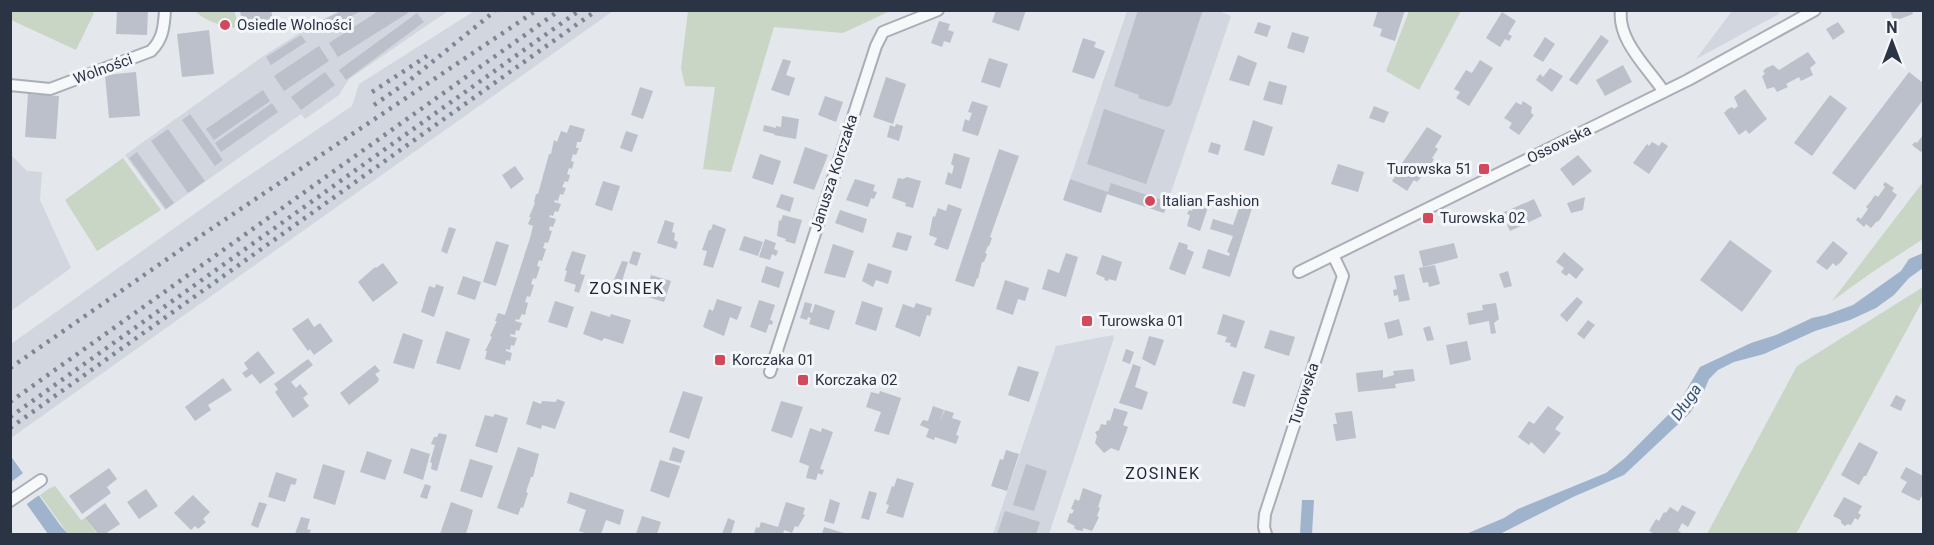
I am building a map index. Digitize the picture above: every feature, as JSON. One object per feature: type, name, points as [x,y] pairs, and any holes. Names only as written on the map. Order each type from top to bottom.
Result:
[{"type":"street","name":"Wolności","points":[[10,85],[50,89],[151,51],[160,42],[165,10]]},
{"type":"street","name":"Janusza Korczaka","points":[[770,372],[876,46],[883,32],[938,10]]},
{"type":"street","points":[[1621,10],[1620,21],[1625,39],[1664,92]]},
{"type":"street","name":"Ossowska","points":[[1299,272],[1664,92],[1815,10]]},
{"type":"street","name":"Turowska","points":[[1266,534],[1265,514],[1343,276],[1334,255]]},
{"type":"street","points":[[12,499],[40,480]]},
{"type":"shaded area","points":[[476,10],[613,11],[11,438],[11,344],[238,183],[352,106],[359,84]]},
{"type":"shaded area","points":[[1216,10],[1231,16],[1164,213],[1070,179],[1127,11]]},
{"type":"shaded area","points":[[340,11],[448,11],[349,79],[339,95],[305,119],[301,114],[165,210],[125,155],[265,55],[317,22]]},
{"type":"shaded area","points":[[1732,11],[1779,11],[1779,14],[1696,59]]},
{"type":"shaded area","points":[[10,154],[27,171],[42,172],[40,200],[71,268],[11,311]]},
{"type":"shaded area","points":[[1113,335],[1114,338],[1049,534],[993,534],[1056,346]]},
{"type":"green space","points":[[89,10],[94,13],[76,50],[11,20],[11,11]]},
{"type":"green space","points":[[688,10],[890,11],[843,33],[774,27],[731,172],[703,169],[715,87],[685,86],[681,68]]},
{"type":"green space","points":[[195,11],[234,11],[238,22],[235,28],[208,20]]},
{"type":"green space","points":[[1409,11],[1461,11],[1419,90],[1386,71]]},
{"type":"green space","points":[[123,158],[161,210],[97,251],[65,200]]},
{"type":"green space","points":[[1923,182],[1923,239],[1832,301]]},
{"type":"green space","points":[[1923,287],[1923,300],[1796,534],[1707,534],[1797,366]]},
{"type":"green space","points":[[55,486],[81,520],[85,518],[97,534],[68,534],[40,495]]},
{"type":"water","name":"Długa","points":[[1923,253],[1923,268],[1876,308],[1850,320],[1815,331],[1764,354],[1734,362],[1718,370],[1709,379],[1690,413],[1624,475],[1573,497],[1500,534],[1466,534],[1504,518],[1518,509],[1606,473],[1625,458],[1677,406],[1700,367],[1812,318],[1853,305],[1901,271],[1909,259]]},
{"type":"water","points":[[10,455],[68,534],[48,534],[11,482]]},
{"type":"water","points":[[1302,500],[1314,500],[1312,534],[1300,534]]},
{"type":"pier","points":[[26,471],[42,493],[24,506],[10,487],[11,482]]},
{"type":"building","points":[[117,10],[148,10],[147,35],[116,34]]},
{"type":"building","points":[[240,10],[271,10],[274,26],[243,31]]},
{"type":"building","points":[[343,10],[363,10],[322,31],[318,23]]},
{"type":"building","points":[[380,10],[406,10],[408,13],[338,57],[329,43]]},
{"type":"building","points":[[996,10],[1026,10],[1019,31],[992,22]]},
{"type":"building","points":[[1138,10],[1203,10],[1171,105],[1167,107],[1138,98],[1139,95],[1114,86]]},
{"type":"building","points":[[1378,10],[1405,10],[1395,41],[1380,36],[1382,29],[1373,26]]},
{"type":"building","points":[[1890,10],[1912,10],[1913,14],[1897,20],[1893,19]]},
{"type":"building","points":[[1502,12],[1516,21],[1508,34],[1512,36],[1509,41],[1505,39],[1500,47],[1486,38]]},
{"type":"building","points":[[417,13],[424,22],[346,80],[339,70]]},
{"type":"building","points":[[939,21],[950,24],[948,30],[954,32],[950,43],[944,41],[942,47],[931,43]]},
{"type":"building","points":[[1258,22],[1271,26],[1267,37],[1254,33]]},
{"type":"building","points":[[1838,22],[1845,32],[1833,40],[1826,29]]},
{"type":"building","points":[[209,30],[214,74],[182,77],[177,34]]},
{"type":"building","points":[[1292,32],[1309,37],[1304,53],[1287,48]]},
{"type":"building","points":[[301,35],[306,42],[271,65],[266,57]]},
{"type":"building","points":[[1601,35],[1609,41],[1577,85],[1569,80]]},
{"type":"building","points":[[1545,37],[1555,44],[1543,62],[1533,56]]},
{"type":"building","points":[[1083,38],[1096,42],[1094,47],[1105,51],[1094,79],[1072,72]]},
{"type":"building","points":[[319,46],[329,61],[284,91],[274,76]]},
{"type":"building","points":[[1808,52],[1816,63],[1810,68],[1813,75],[1801,81],[1799,77],[1786,84],[1788,87],[1777,92],[1774,87],[1767,89],[1762,76],[1766,68],[1773,65],[1779,70]]},
{"type":"building","points":[[1238,55],[1257,63],[1249,86],[1229,80]]},
{"type":"building","points":[[989,58],[1008,64],[1000,88],[981,82]]},
{"type":"building","points":[[783,59],[791,61],[786,75],[795,78],[789,96],[771,90]]},
{"type":"building","points":[[1480,60],[1493,68],[1469,106],[1456,98],[1460,92],[1454,89],[1466,70],[1472,73]]},
{"type":"building","points":[[1623,65],[1632,82],[1605,96],[1596,80]]},
{"type":"building","points":[[1550,68],[1563,76],[1552,92],[1536,80],[1540,74],[1543,77]]},
{"type":"building","points":[[136,72],[140,116],[109,118],[105,75]]},
{"type":"building","points":[[325,72],[335,85],[301,110],[291,97]]},
{"type":"building","points":[[1909,72],[1923,83],[1923,100],[1855,190],[1832,173]]},
{"type":"building","points":[[886,77],[906,84],[893,124],[873,117]]},
{"type":"building","points":[[1269,81],[1287,86],[1282,105],[1263,100]]},
{"type":"building","points":[[640,87],[653,91],[643,119],[631,115]]},
{"type":"building","points":[[1745,89],[1767,119],[1749,134],[1746,130],[1739,135],[1724,113],[1738,106],[1734,97]]},
{"type":"building","points":[[263,90],[270,101],[214,140],[206,129]]},
{"type":"building","points":[[28,94],[59,96],[56,139],[25,137]]},
{"type":"building","points":[[1830,95],[1847,108],[1812,156],[1794,143]]},
{"type":"building","points":[[825,96],[843,102],[836,122],[818,115]]},
{"type":"building","points":[[972,101],[988,106],[978,136],[962,131],[965,119],[969,121],[972,113],[968,112]]},
{"type":"building","points":[[1523,101],[1532,107],[1531,113],[1534,115],[1519,135],[1509,128],[1512,123],[1504,118],[1516,102],[1521,105]]},
{"type":"building","points":[[272,103],[278,112],[221,152],[215,143]]},
{"type":"building","points":[[1374,106],[1389,112],[1384,123],[1369,118]]},
{"type":"building","points":[[1104,109],[1165,130],[1146,184],[1087,164]]},
{"type":"building","points":[[190,114],[223,160],[215,166],[182,120]]},
{"type":"building","points":[[782,116],[799,119],[796,139],[763,131],[764,125],[781,127]]},
{"type":"building","points":[[1253,120],[1273,127],[1264,156],[1244,150]]},
{"type":"building","points":[[896,124],[903,126],[899,141],[887,137],[890,125],[895,127]]},
{"type":"building","points":[[570,125],[585,129],[581,142],[577,142],[576,148],[579,148],[576,155],[573,154],[572,169],[569,168],[567,174],[570,175],[568,182],[565,181],[562,187],[566,188],[563,195],[560,194],[558,201],[554,202],[561,204],[558,212],[555,211],[553,216],[549,217],[556,219],[553,227],[550,226],[549,230],[552,231],[548,243],[545,242],[543,248],[546,249],[542,261],[539,260],[537,266],[540,267],[536,279],[533,278],[531,284],[534,285],[530,297],[527,296],[525,302],[528,303],[525,315],[522,314],[519,320],[516,319],[515,321],[522,323],[519,331],[516,330],[515,335],[510,336],[517,338],[510,350],[506,349],[512,353],[510,361],[506,360],[505,365],[485,359],[487,351],[485,351],[492,337],[490,336],[497,321],[495,321],[498,313],[505,315],[530,238],[533,226],[528,224],[531,217],[529,217],[554,140],[557,142],[561,131],[567,133]]},
{"type":"building","points":[[1427,127],[1442,136],[1435,147],[1438,149],[1430,166],[1417,182],[1414,180],[1407,191],[1392,181]]},
{"type":"building","points":[[168,129],[205,181],[188,193],[151,141]]},
{"type":"building","points":[[626,131],[638,135],[632,152],[620,148]]},
{"type":"building","points":[[1923,135],[1921,152],[1912,145],[1917,143]]},
{"type":"building","points":[[1211,142],[1221,145],[1218,155],[1208,152]]},
{"type":"building","points":[[1652,142],[1659,146],[1662,142],[1668,146],[1649,174],[1633,163],[1647,144],[1649,146]]},
{"type":"building","points":[[805,147],[828,155],[814,190],[793,183]]},
{"type":"building","points":[[999,149],[1019,156],[974,287],[955,281]]},
{"type":"building","points":[[137,152],[174,203],[166,209],[129,158]]},
{"type":"building","points":[[954,153],[970,158],[961,189],[945,184],[948,172],[952,174],[954,166],[951,164]]},
{"type":"building","points":[[760,154],[781,161],[773,185],[752,178]]},
{"type":"building","points":[[1578,155],[1592,171],[1573,186],[1560,169]]},
{"type":"building","points":[[1338,164],[1364,172],[1358,192],[1331,184]]},
{"type":"building","points":[[515,166],[524,179],[511,189],[502,175]]},
{"type":"building","points":[[907,177],[921,181],[913,208],[892,198],[898,178]]},
{"type":"building","points":[[855,179],[875,185],[873,191],[877,192],[874,199],[871,198],[868,207],[846,200]]},
{"type":"building","points":[[1070,179],[1108,192],[1111,183],[1168,202],[1164,213],[1107,194],[1101,213],[1063,200]]},
{"type":"building","points":[[603,181],[620,186],[612,211],[595,205]]},
{"type":"building","points":[[1885,182],[1894,188],[1892,191],[1897,195],[1878,222],[1871,228],[1866,224],[1864,227],[1856,220],[1858,217],[1861,219],[1875,195],[1878,197],[1885,187],[1883,185]]},
{"type":"building","points":[[781,194],[794,198],[790,212],[776,207]]},
{"type":"building","points":[[1197,197],[1210,201],[1200,231],[1187,226],[1190,215],[1187,214],[1189,210],[1192,211]]},
{"type":"building","points":[[1585,197],[1583,210],[1571,213],[1567,203]]},
{"type":"building","points":[[1534,199],[1542,216],[1510,231],[1502,213]]},
{"type":"building","points":[[948,204],[962,209],[948,250],[934,245],[937,238],[929,235],[933,216],[935,217],[938,208],[946,211]]},
{"type":"building","points":[[1240,205],[1252,208],[1230,277],[1202,268],[1208,249],[1229,256],[1230,253],[1227,252],[1233,236],[1210,229],[1213,219],[1233,225]]},
{"type":"building","points":[[840,210],[867,219],[863,233],[835,223]]},
{"type":"building","points":[[783,215],[802,220],[795,244],[777,236],[779,220],[781,221]]},
{"type":"building","points":[[665,220],[674,223],[672,232],[675,233],[674,240],[678,242],[676,249],[657,243]]},
{"type":"building","points":[[713,224],[726,229],[713,268],[703,265],[707,251],[702,250]]},
{"type":"building","points":[[449,227],[456,229],[447,254],[441,251]]},
{"type":"building","points":[[897,232],[912,236],[907,251],[892,247]]},
{"type":"building","points":[[744,236],[763,242],[758,256],[739,250]]},
{"type":"building","points":[[765,239],[776,243],[774,249],[778,251],[776,256],[772,254],[770,260],[759,257]]},
{"type":"building","points":[[1730,240],[1772,271],[1742,312],[1700,280]]},
{"type":"building","points":[[496,241],[509,245],[496,286],[483,282]]},
{"type":"building","points":[[1833,241],[1848,253],[1840,263],[1836,266],[1833,263],[1827,270],[1816,262]]},
{"type":"building","points":[[1179,242],[1188,245],[1187,249],[1194,252],[1185,275],[1169,269]]},
{"type":"building","points":[[1454,243],[1458,258],[1423,267],[1419,251]]},
{"type":"building","points":[[833,244],[854,251],[845,278],[824,273]]},
{"type":"building","points":[[572,251],[586,255],[580,274],[585,275],[579,293],[574,291],[576,285],[564,281],[567,271],[565,270]]},
{"type":"building","points":[[633,251],[641,253],[637,266],[629,263]]},
{"type":"building","points":[[1564,252],[1584,269],[1576,279],[1569,273],[1566,276],[1561,272],[1564,268],[1556,262]]},
{"type":"building","points":[[1066,253],[1078,257],[1066,297],[1042,289],[1048,269],[1059,273]]},
{"type":"building","points":[[1102,255],[1122,262],[1116,281],[1104,280],[1105,278],[1096,274]]},
{"type":"building","points":[[622,261],[628,262],[618,294],[609,291]]},
{"type":"building","points":[[383,263],[398,283],[373,302],[358,282]]},
{"type":"building","points":[[868,263],[892,271],[888,284],[876,280],[873,287],[862,281]]},
{"type":"building","points":[[1435,265],[1440,284],[1429,287],[1428,282],[1423,283],[1419,268]]},
{"type":"building","points":[[766,266],[784,272],[779,288],[761,282]]},
{"type":"building","points":[[1508,271],[1512,286],[1504,288],[1499,274]]},
{"type":"building","points":[[1404,274],[1410,300],[1399,302],[1398,295],[1394,296],[1393,290],[1397,289],[1394,276]]},
{"type":"building","points":[[651,275],[671,281],[664,302],[645,296]]},
{"type":"building","points":[[463,276],[481,282],[475,300],[457,294]]},
{"type":"building","points":[[1005,280],[1029,288],[1025,301],[1018,299],[1013,315],[996,309]]},
{"type":"building","points":[[436,284],[444,287],[434,317],[421,312],[429,286],[435,288]]},
{"type":"building","points":[[1577,297],[1583,302],[1567,322],[1560,315]]},
{"type":"building","points":[[717,299],[742,307],[737,320],[730,317],[724,336],[703,327],[709,309],[713,311]]},
{"type":"building","points":[[759,300],[775,305],[770,320],[773,321],[772,325],[769,324],[766,333],[750,327]]},
{"type":"building","points":[[555,301],[574,307],[567,328],[548,322]]},
{"type":"building","points":[[862,301],[883,308],[876,331],[855,324]]},
{"type":"building","points":[[805,302],[812,304],[810,312],[812,313],[815,304],[835,311],[829,330],[809,324],[811,318],[808,317],[807,320],[800,318]]},
{"type":"building","points":[[916,303],[932,308],[930,316],[927,315],[920,337],[895,327],[903,304],[914,308]]},
{"type":"building","points":[[1496,303],[1499,319],[1494,323],[1496,333],[1491,334],[1489,321],[1469,325],[1467,313],[1483,310],[1482,305]]},
{"type":"building","points":[[591,311],[631,320],[623,344],[604,338],[602,341],[583,334]]},
{"type":"building","points":[[1223,314],[1245,321],[1236,348],[1230,346],[1231,343],[1225,342],[1227,337],[1217,334]]},
{"type":"building","points":[[308,318],[314,327],[320,323],[333,341],[314,355],[310,349],[308,351],[292,329]]},
{"type":"building","points":[[1399,319],[1403,335],[1388,339],[1384,323]]},
{"type":"building","points":[[1588,320],[1595,325],[1584,339],[1577,334]]},
{"type":"building","points":[[1430,326],[1434,340],[1427,341],[1423,328]]},
{"type":"building","points":[[1270,330],[1295,337],[1289,356],[1264,348]]},
{"type":"building","points":[[446,331],[470,339],[460,370],[436,363]]},
{"type":"building","points":[[403,333],[423,340],[414,369],[393,363]]},
{"type":"building","points":[[1149,336],[1164,340],[1155,366],[1142,359]]},
{"type":"building","points":[[1467,341],[1471,360],[1450,365],[1446,345]]},
{"type":"building","points":[[1126,349],[1134,352],[1130,364],[1122,361]]},
{"type":"building","points":[[258,351],[275,373],[260,384],[252,374],[246,378],[242,373],[248,369],[244,363]]},
{"type":"building","points":[[308,359],[313,365],[291,382],[296,388],[300,384],[308,394],[303,398],[309,406],[293,418],[275,392],[278,389],[274,384]]},
{"type":"building","points":[[1133,364],[1141,367],[1135,387],[1148,392],[1142,410],[1119,403]]},
{"type":"building","points":[[375,365],[380,371],[375,374],[379,379],[378,382],[349,405],[340,393]]},
{"type":"building","points":[[1018,366],[1039,372],[1029,402],[1008,395]]},
{"type":"building","points":[[1413,369],[1415,381],[1395,384],[1396,388],[1358,392],[1356,373],[1383,370],[1383,378],[1394,375],[1393,371]]},
{"type":"building","points":[[1243,371],[1255,375],[1245,407],[1232,403]]},
{"type":"building","points":[[223,378],[232,390],[208,405],[211,410],[195,421],[185,407]]},
{"type":"building","points":[[683,391],[703,397],[689,439],[669,432]]},
{"type":"building","points":[[880,391],[901,398],[889,435],[874,431],[881,412],[866,407],[871,392],[879,394]]},
{"type":"building","points":[[1896,395],[1906,400],[1901,411],[1890,406]]},
{"type":"building","points":[[557,399],[565,402],[555,429],[542,425],[541,429],[526,424],[533,401],[541,404],[542,401],[556,402]]},
{"type":"building","points":[[781,401],[803,407],[792,438],[771,431]]},
{"type":"building","points":[[933,406],[944,410],[940,420],[945,410],[954,413],[952,418],[961,421],[956,435],[959,436],[956,444],[935,437],[934,440],[926,437],[929,429],[920,425],[923,420],[928,421]]},
{"type":"building","points":[[1548,406],[1564,417],[1555,429],[1561,433],[1544,454],[1531,442],[1529,445],[1518,437],[1529,421],[1534,424]]},
{"type":"building","points":[[1114,408],[1128,412],[1123,425],[1128,427],[1119,451],[1111,448],[1104,453],[1095,443],[1097,436],[1095,432],[1099,430],[1101,424],[1106,425],[1107,420],[1110,421]]},
{"type":"building","points":[[1352,411],[1356,438],[1336,441],[1333,424],[1337,424],[1335,413]]},
{"type":"building","points":[[495,414],[508,418],[497,453],[475,446],[485,415],[493,417]]},
{"type":"building","points":[[810,428],[821,432],[822,428],[833,432],[820,469],[824,470],[822,475],[818,473],[816,480],[806,478],[809,466],[799,462]]},
{"type":"building","points":[[439,433],[447,435],[437,471],[431,469],[432,463],[430,462],[435,445],[431,444]]},
{"type":"building","points":[[1859,442],[1878,452],[1859,485],[1841,475]]},
{"type":"building","points":[[518,447],[539,454],[523,508],[521,507],[518,515],[497,508]]},
{"type":"building","points":[[673,447],[685,451],[681,463],[669,460]]},
{"type":"building","points":[[411,448],[430,454],[423,480],[403,473]]},
{"type":"building","points":[[1006,450],[1019,454],[1007,491],[991,486],[1000,459],[1003,460]]},
{"type":"building","points":[[367,451],[392,460],[385,480],[360,472]]},
{"type":"building","points":[[470,459],[493,466],[482,498],[460,491]]},
{"type":"building","points":[[660,460],[680,466],[669,498],[650,491]]},
{"type":"building","points":[[323,464],[345,471],[335,505],[313,498]]},
{"type":"building","points":[[1026,464],[1047,471],[1034,511],[1013,505]]},
{"type":"building","points":[[1906,467],[1923,476],[1923,494],[1919,501],[1901,492],[1907,482],[1900,478]]},
{"type":"building","points":[[109,468],[117,479],[107,487],[111,493],[82,514],[69,496]]},
{"type":"building","points":[[276,472],[297,479],[295,485],[291,484],[285,502],[268,497]]},
{"type":"building","points":[[897,478],[914,483],[903,518],[886,513],[889,505],[886,504]]},
{"type":"building","points":[[425,484],[431,486],[427,499],[420,497]]},
{"type":"building","points":[[1083,488],[1102,495],[1098,507],[1100,508],[1097,516],[1099,517],[1092,531],[1083,528],[1083,531],[1077,530],[1075,526],[1067,522],[1070,513],[1072,514],[1074,510],[1071,509],[1075,499],[1079,501]]},
{"type":"building","points":[[146,489],[158,506],[139,519],[127,502]]},
{"type":"building","points":[[869,491],[877,493],[869,520],[861,518]]},
{"type":"building","points":[[570,492],[624,510],[620,525],[606,520],[601,534],[579,531],[586,510],[567,503]]},
{"type":"building","points":[[193,495],[210,512],[203,519],[206,522],[198,529],[195,526],[191,530],[174,513]]},
{"type":"building","points":[[1844,497],[1862,506],[1858,513],[1861,515],[1858,520],[1855,518],[1851,525],[1845,526],[1841,520],[1833,516]]},
{"type":"building","points":[[830,499],[840,503],[834,524],[824,521]]},
{"type":"building","points":[[259,502],[267,504],[258,528],[251,525]]},
{"type":"building","points":[[451,502],[473,510],[466,534],[440,534]]},
{"type":"building","points":[[786,502],[805,508],[803,514],[805,515],[792,533],[784,530],[783,534],[754,534],[761,522],[778,527]]},
{"type":"building","points":[[105,503],[120,524],[105,534],[98,534],[85,518]]},
{"type":"building","points":[[1682,505],[1696,512],[1688,527],[1682,523],[1679,534],[1655,534],[1649,531],[1656,519],[1659,521],[1670,507],[1678,512]]},
{"type":"building","points":[[1005,511],[1040,522],[1036,534],[997,534]]},
{"type":"building","points":[[642,516],[661,522],[657,534],[636,534]]},
{"type":"building","points":[[301,517],[310,519],[307,529],[311,530],[309,534],[295,534]]},
{"type":"building","points":[[728,518],[735,521],[731,534],[722,534]]},
{"type":"building","points":[[824,527],[847,534],[822,534]]},
{"type":"railway","points":[[10,368],[199,237],[537,10]]},
{"type":"railway","points":[[10,402],[560,10]]},
{"type":"railway","points":[[10,417],[580,10]]},
{"type":"railway","points":[[10,428],[597,10]]},
{"type":"railway","points":[[374,105],[410,80],[495,11]]},
{"type":"railway","points":[[372,92],[430,54]]},
{"type":"place","name":"Osiedle Wolności","points":[[225,25]]},
{"type":"place","name":"Turowska 51","points":[[1484,169]]},
{"type":"place","name":"Italian Fashion","points":[[1150,201]]},
{"type":"place","name":"Turowska 02","points":[[1428,218]]},
{"type":"place","name":"Turowska 01","points":[[1087,321]]},
{"type":"place","name":"Korczaka 01","points":[[720,360]]},
{"type":"place","name":"Korczaka 02","points":[[803,380]]},
{"type":"district","name":"ZOSINEK","points":[[627,288]]},
{"type":"district","name":"ZOSINEK","points":[[1163,473]]}]
